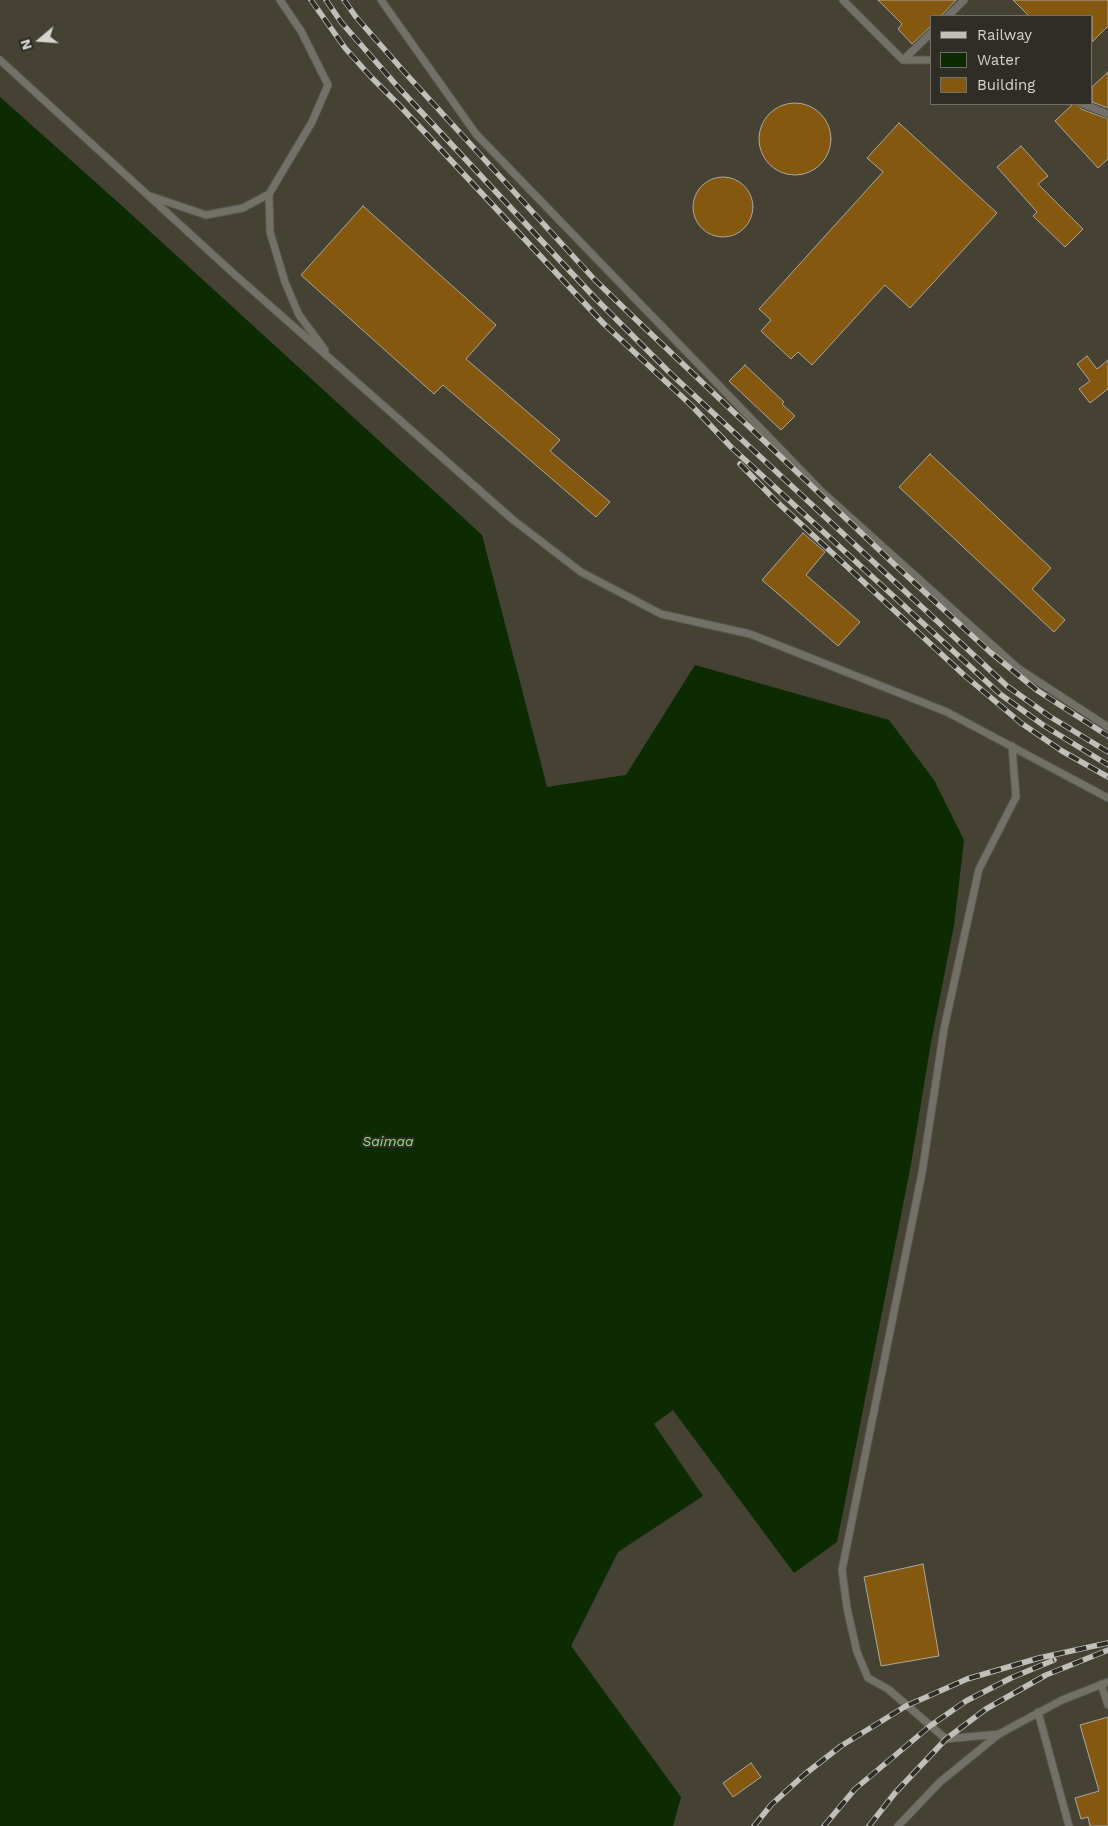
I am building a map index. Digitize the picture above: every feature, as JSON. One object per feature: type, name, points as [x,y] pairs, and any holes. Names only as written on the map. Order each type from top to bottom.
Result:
[{"type":"lane","points":[[147,196],[206,214],[243,208],[269,194],[312,122],[328,85],[301,31],[280,0]]},
{"type":"lane","points":[[380,0],[476,134],[820,490],[1019,669],[1108,727]]},
{"type":"lane","points":[[843,0],[903,60],[930,60]]},
{"type":"lane","points":[[949,15],[964,0]]},
{"type":"lane","points":[[903,60],[930,34]]},
{"type":"lane","points":[[0,60],[147,196],[512,519],[581,572],[661,614],[750,634],[947,712],[1108,798]]},
{"type":"lane","points":[[1086,105],[1108,114]]},
{"type":"lane","points":[[269,194],[270,232],[285,282],[299,315],[334,362]]},
{"type":"lane","points":[[999,1734],[946,1740],[888,1689],[868,1678],[857,1652],[847,1608],[842,1570],[922,1173],[944,1029],[979,869],[1016,796],[1012,746]]},
{"type":"lane","points":[[898,1826],[940,1782],[999,1734],[1062,1700],[1104,1683],[1108,1705]]},
{"type":"lane","points":[[1038,1712],[1069,1826]]},
{"type":"shaded area","points":[[0,0],[1108,0],[1108,1826],[673,1826],[681,1797],[571,1646],[618,1552],[702,1496],[653,1424],[673,1410],[794,1572],[837,1542],[911,1164],[927,1064],[954,925],[963,856],[695,665],[626,775],[547,787],[482,535],[0,97]]},
{"type":"water","name":"Saimaa","points":[[0,97],[482,535],[547,787],[626,775],[695,665],[889,720],[934,780],[964,840],[954,925],[931,1042],[911,1164],[837,1542],[794,1573],[673,1410],[654,1424],[703,1496],[618,1552],[571,1646],[681,1797],[673,1826],[0,1826]]},
{"type":"building","points":[[878,0],[956,0],[942,15],[930,15],[930,27],[912,44],[898,29],[902,24]]},
{"type":"building","points":[[1013,0],[1108,0],[1108,26],[1093,41],[1093,15],[1028,15]]},
{"type":"building","points":[[1108,72],[1108,108],[1093,102],[1093,86]]},
{"type":"building","points":[[795,103],[815,109],[825,119],[831,139],[825,159],[815,169],[795,175],[775,169],[765,159],[759,139],[765,119],[775,109]]},
{"type":"building","points":[[1072,105],[1079,105],[1081,109],[1108,119],[1108,159],[1098,168],[1055,121]]},
{"type":"building","points":[[899,123],[997,213],[910,308],[885,285],[812,365],[798,352],[791,359],[761,331],[771,320],[759,309],[883,172],[867,158]]},
{"type":"building","points":[[1021,146],[1048,176],[1038,184],[1083,229],[1065,247],[1033,216],[1037,212],[997,167]]},
{"type":"building","points":[[723,177],[739,182],[744,186],[748,191],[753,207],[748,223],[744,228],[739,232],[723,237],[707,232],[702,228],[698,223],[693,207],[698,191],[702,186],[707,182]]},
{"type":"building","points":[[363,206],[496,325],[466,359],[560,440],[550,451],[610,502],[596,517],[443,385],[434,394],[301,275]]},
{"type":"building","points":[[1087,356],[1097,369],[1108,360],[1108,389],[1090,403],[1079,389],[1090,381],[1077,364]]},
{"type":"building","points":[[745,365],[784,402],[782,404],[795,416],[781,430],[729,381]]},
{"type":"building","points":[[930,454],[1051,568],[1032,589],[1065,620],[1054,632],[899,487]]},
{"type":"building","points":[[803,533],[825,552],[806,575],[860,622],[838,646],[762,580]]},
{"type":"building","points":[[923,1564],[939,1656],[881,1666],[864,1577]]},
{"type":"building","points":[[1108,1717],[1108,1826],[1090,1826],[1088,1817],[1081,1819],[1075,1798],[1099,1791],[1080,1725]]},
{"type":"building","points":[[751,1763],[761,1777],[733,1797],[723,1783]]},
{"type":"railway","points":[[311,0],[345,48],[371,77],[603,323],[692,406],[731,447],[1000,694],[1043,725],[1108,765]]},
{"type":"railway","points":[[326,0],[341,22],[398,87],[595,298],[669,372],[1007,686],[1049,716],[1108,752]]},
{"type":"railway","points":[[344,0],[356,17],[407,75],[594,279],[628,312],[895,565],[990,652],[1038,691],[1108,736]]},
{"type":"railway","points":[[740,464],[775,500],[964,675],[1021,723],[1062,751],[1108,777]]},
{"type":"railway","points":[[754,1826],[771,1805],[805,1774],[841,1746],[906,1706],[967,1679],[1039,1658],[1108,1643]]},
{"type":"railway","points":[[869,1826],[895,1793],[946,1739],[986,1709],[1046,1675],[1108,1650]]},
{"type":"railway","points":[[824,1826],[855,1789],[930,1726],[966,1701],[1011,1678],[1054,1660]]}]
